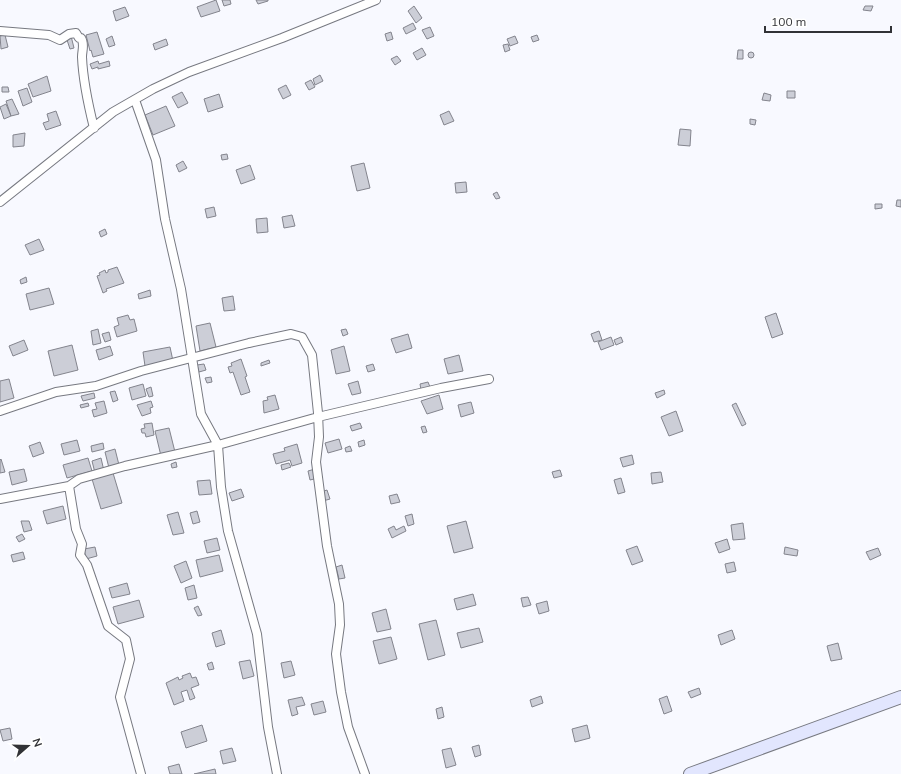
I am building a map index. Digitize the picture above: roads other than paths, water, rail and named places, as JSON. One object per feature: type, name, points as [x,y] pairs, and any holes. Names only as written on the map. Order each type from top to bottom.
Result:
[{"type":"street","points":[[0,202],[113,112],[135,100],[189,72],[282,38],[376,0]]},
{"type":"street","points":[[0,31],[49,35],[60,40],[69,34],[76,33],[79,38],[82,38],[84,87],[94,128]]},
{"type":"street","points":[[135,100],[156,160],[165,220],[181,289],[201,414],[218,445],[221,487],[228,531],[257,634],[268,727],[277,774]]},
{"type":"street","points":[[0,411],[56,392],[74,388],[96,386],[141,371],[278,336],[291,334],[302,337],[312,354],[319,437],[316,467],[327,546],[333,570],[340,615],[336,654],[338,672],[348,727],[365,774]]},
{"type":"street","points":[[0,499],[69,486],[79,479],[125,466],[218,445],[318,417],[441,388],[488,379]]},
{"type":"street","points":[[69,486],[76,529],[82,544],[80,555],[87,565],[108,626],[126,640],[130,659],[120,697],[141,774]]},
{"type":"street","points":[[690,774],[901,697]]}]
